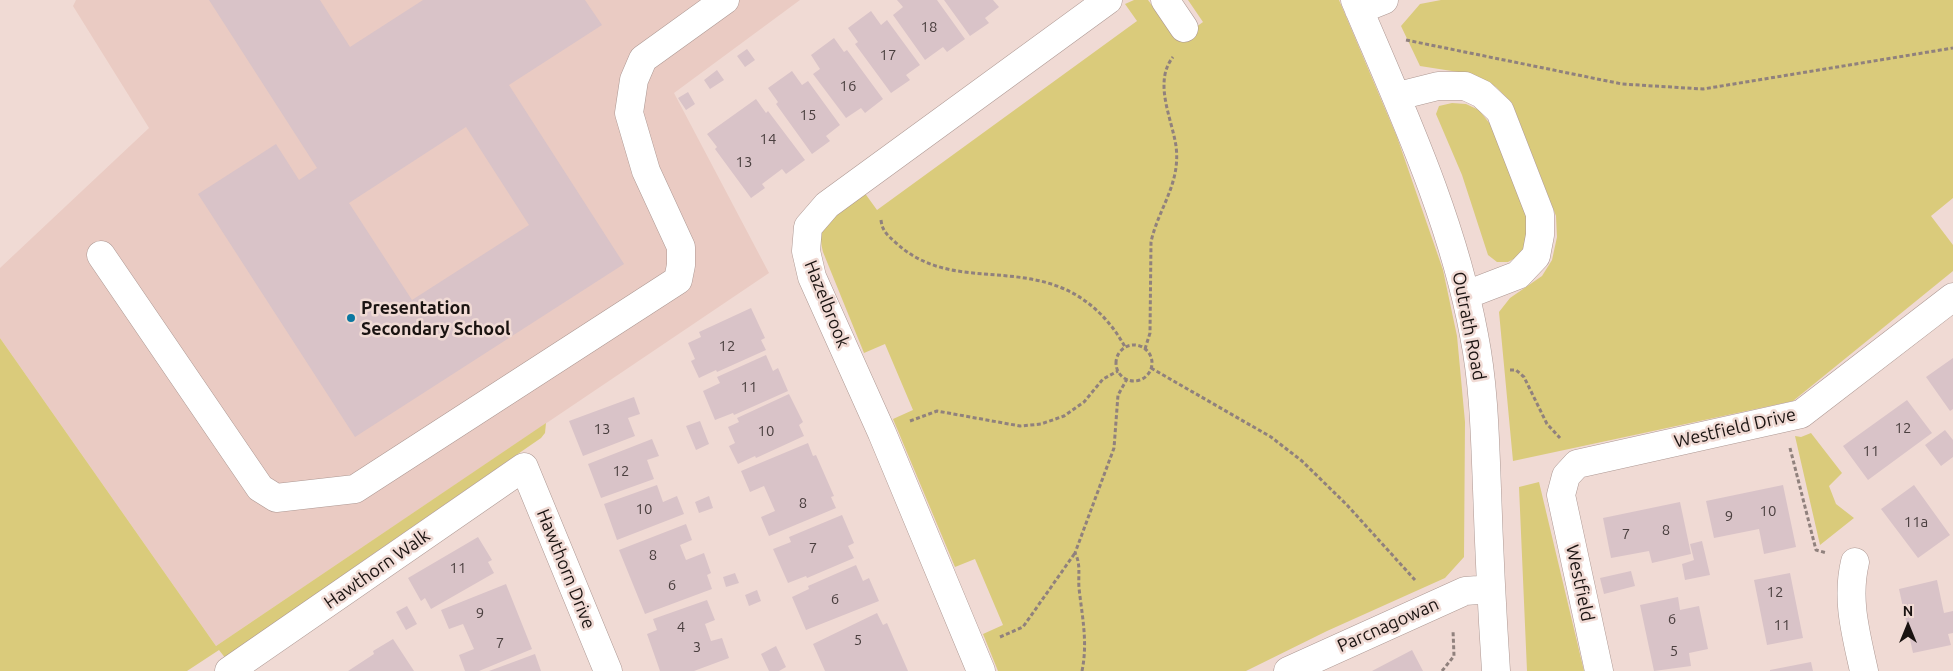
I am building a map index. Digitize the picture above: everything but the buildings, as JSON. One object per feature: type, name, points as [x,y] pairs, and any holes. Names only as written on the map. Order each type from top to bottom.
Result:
[{"type":"street","points":[[100,255],[260,488],[276,498],[355,489],[678,280],[681,265],[681,247],[646,171],[630,113],[634,80],[643,59],[726,0]]},
{"type":"street","name":"Hazelbrook","points":[[977,660],[882,433],[812,277],[806,251],[808,227],[827,205],[1108,0]]},
{"type":"street","points":[[1166,0],[1184,28]]},
{"type":"street","points":[[1357,5],[1384,0]]},
{"type":"street","name":"Outrath Road","points":[[1357,5],[1398,96],[1438,199],[1466,295],[1480,375],[1496,671]]},
{"type":"street","points":[[1398,96],[1438,86],[1465,86],[1482,94],[1500,112],[1540,214],[1540,235],[1536,256],[1518,275],[1466,295]]},
{"type":"street","name":"Westfield Drive","points":[[1577,464],[1801,414],[1953,297]]},
{"type":"street","name":"Westfield","points":[[1577,464],[1566,476],[1561,495],[1598,671]]},
{"type":"street","name":"Hawthorn Walk","points":[[230,671],[524,467]]},
{"type":"street","name":"Hawthorn Drive","points":[[524,467],[608,671]]},
{"type":"street","points":[[1855,562],[1850,583],[1850,607],[1864,671]]},
{"type":"street","name":"Parcnagowan","points":[[1288,671],[1465,591],[1491,589]]},
{"type":"path","points":[[1375,43],[1401,39],[1622,84],[1703,89],[1953,48]]},
{"type":"path","points":[[1145,349],[1150,333],[1151,242],[1154,229],[1169,198],[1176,172],[1176,147],[1165,97],[1165,73],[1167,64],[1173,56]]},
{"type":"path","points":[[880,220],[882,228],[905,251],[939,268],[1034,279],[1075,294],[1100,313],[1118,333],[1124,347]]},
{"type":"path","points":[[1135,345],[1145,349],[1152,359],[1151,368],[1141,379],[1127,379],[1118,371],[1117,356],[1124,347],[1135,345]]},
{"type":"path","points":[[1151,368],[1270,437],[1302,462],[1347,506],[1412,579],[1418,581]]},
{"type":"path","points":[[1480,375],[1516,370],[1524,377],[1547,424],[1569,447],[1577,464]]},
{"type":"path","points":[[882,433],[937,411],[1020,426],[1041,424],[1064,416],[1084,402],[1103,379],[1118,371]]},
{"type":"path","points":[[977,660],[1023,626],[1075,553],[1114,448],[1118,395],[1127,379]]},
{"type":"path","points":[[1782,418],[1816,550],[1855,562]]},
{"type":"path","points":[[1075,553],[1078,560],[1079,586],[1085,624],[1085,656],[1082,671]]},
{"type":"path","points":[[1442,671],[1454,656],[1452,636]]},
{"type":"shaded area","name":"Presentation Secondary School","points":[[76,0],[800,0],[674,93],[769,273],[216,646],[0,338],[0,268],[149,128],[73,6]]},
{"type":"shaded area","points":[[1134,0],[1148,0],[1178,40],[1203,22],[1188,0],[1339,0],[1397,137],[1443,270],[1457,336],[1465,422],[1464,557],[1445,578],[1327,631],[1246,671],[998,671],[983,634],[1003,625],[975,559],[955,567],[893,419],[913,410],[885,344],[864,353],[823,252],[822,230],[825,222],[831,215],[864,192],[877,210],[1137,21],[1125,4]]},
{"type":"shaded area","points":[[1441,0],[1953,0],[1953,198],[1931,216],[1953,245],[1953,271],[1793,401],[1513,461],[1499,312],[1510,298],[1542,276],[1552,260],[1557,237],[1556,216],[1512,103],[1496,87],[1471,74],[1420,66],[1401,26],[1420,4]]},
{"type":"shaded area","points":[[1452,103],[1466,104],[1479,110],[1494,129],[1529,221],[1527,244],[1519,256],[1508,262],[1497,262],[1488,255],[1462,175],[1436,114],[1439,106]]},
{"type":"shaded area","points":[[0,338],[216,646],[546,423],[545,433],[541,438],[360,563],[226,659],[219,650],[187,671],[0,671]]},
{"type":"shaded area","points":[[1811,433],[1842,473],[1829,486],[1836,504],[1854,518],[1820,545],[1795,436],[1801,437]]},
{"type":"shaded area","points":[[1539,482],[1584,671],[1527,671],[1519,487]]},
{"type":"place","name":"Presentation Secondary School","points":[[351,318]]}]
